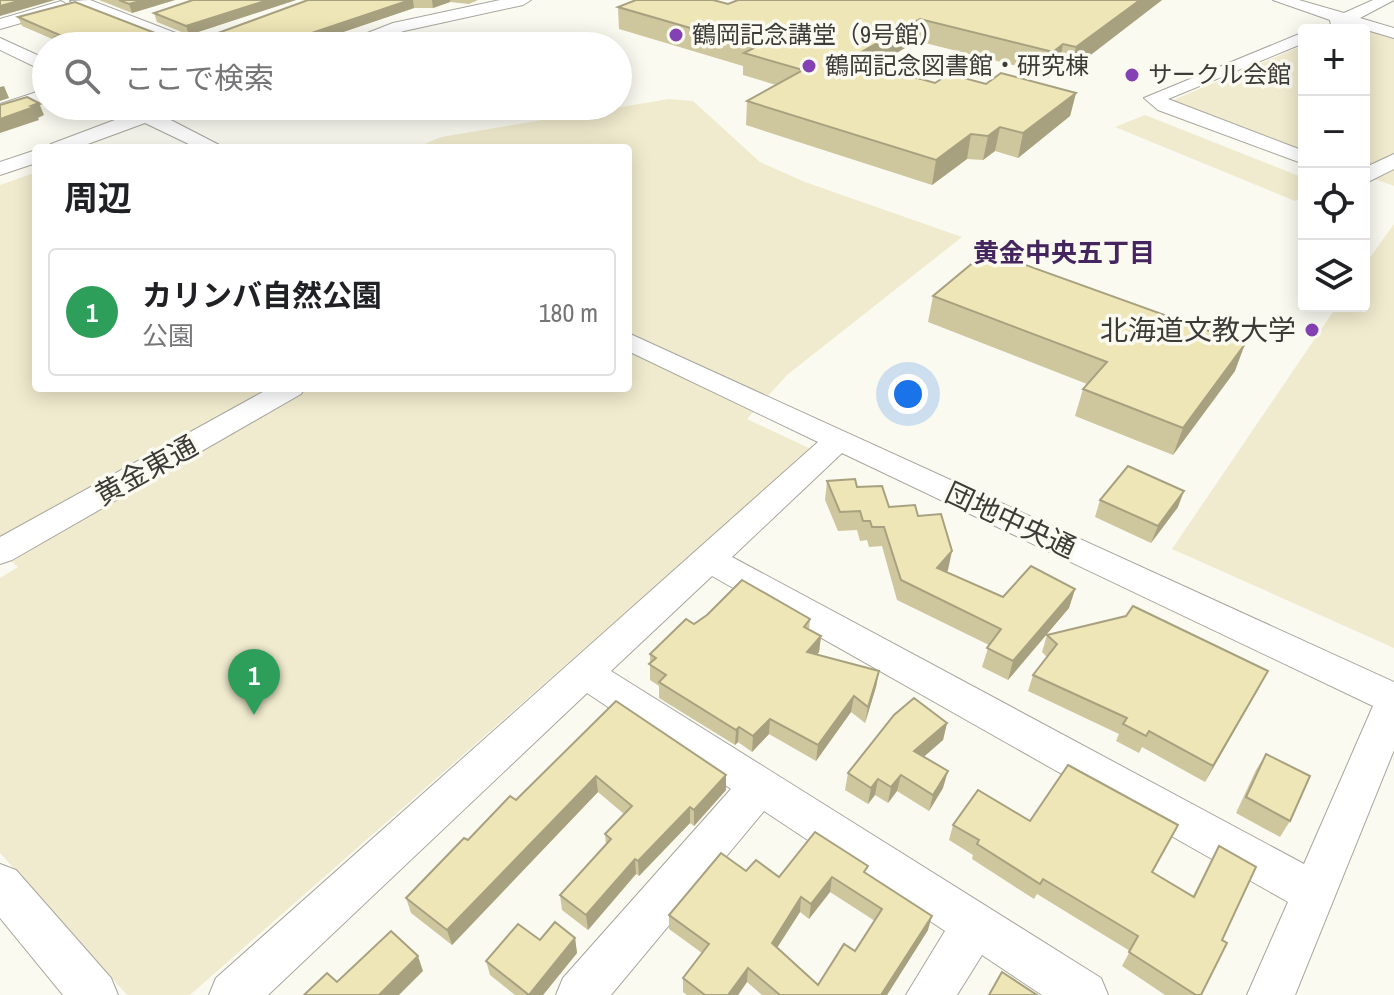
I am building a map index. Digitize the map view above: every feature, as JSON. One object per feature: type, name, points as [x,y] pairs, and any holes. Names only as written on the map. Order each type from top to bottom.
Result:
[{"type":"street","points":[[384,32],[518,0]]},
{"type":"street","points":[[1281,0],[1394,33]]},
{"type":"street","points":[[1337,0],[1394,15]]},
{"type":"street","points":[[1333,24],[1387,0]]},
{"type":"street","points":[[0,24],[81,1],[161,32]]},
{"type":"street","points":[[131,22],[160,13]]},
{"type":"street","points":[[1298,39],[1154,98],[1165,106],[1298,156]]},
{"type":"street","points":[[0,43],[32,59]]},
{"type":"street","points":[[0,111],[32,100]]},
{"type":"street","points":[[69,144],[134,120]]},
{"type":"street","points":[[154,120],[205,144]]},
{"type":"street","points":[[0,169],[32,157]]},
{"type":"street","points":[[1371,182],[1394,160]]},
{"type":"street","name":"団地中央通","points":[[632,343],[1394,700]]},
{"type":"street","name":"黄金東通","points":[[0,552],[284,392]]},
{"type":"street","points":[[233,995],[587,674],[707,558],[838,440]]},
{"type":"street","points":[[707,558],[1314,893]]},
{"type":"street","points":[[587,674],[1084,995]]},
{"type":"street","points":[[1271,995],[1394,700]]},
{"type":"street","points":[[580,995],[759,787]]},
{"type":"street","points":[[0,884],[94,995]]},
{"type":"street","points":[[930,995],[976,924]]},
{"type":"shaded area","points":[[1370,30],[1394,37],[1394,186],[1370,177]]},
{"type":"shaded area","points":[[1298,48],[1298,151],[1174,104],[1173,100]]},
{"type":"shaded area","points":[[669,99],[693,101],[760,162],[805,182],[962,237],[787,375],[747,419],[811,449],[190,995],[127,995],[0,853],[0,578],[18,567],[0,551],[0,185],[32,174],[32,392],[632,392],[632,144],[424,144],[441,137],[543,120],[632,120],[632,105]]},
{"type":"shaded area","points":[[1145,115],[1298,176],[1298,199],[1295,201],[1115,127]]},
{"type":"shaded area","points":[[1394,224],[1394,648],[1172,549],[1333,312],[1370,312],[1370,258]]},
{"type":"building","points":[[0,0],[22,0],[0,6]]},
{"type":"building","points":[[119,0],[144,0],[129,4]]},
{"type":"building","points":[[193,0],[268,0],[186,26],[154,13]]},
{"type":"building","points":[[308,0],[410,0],[315,32],[221,32]]},
{"type":"building","points":[[636,0],[713,0],[728,4],[738,0],[1140,0],[1076,47],[1063,44],[1053,52],[920,19],[849,59],[935,83],[949,74],[986,84],[1001,73],[1076,93],[1023,133],[1000,127],[988,136],[971,134],[936,160],[747,101],[803,70],[744,53],[756,47],[618,7]]},
{"type":"building","points":[[75,2],[152,32],[53,32],[18,17]]},
{"type":"building","points":[[27,97],[32,100],[32,108],[0,119],[0,105]]},
{"type":"building","points":[[987,251],[1245,344],[1183,428],[1083,389],[1107,362],[933,296]]},
{"type":"building","points":[[1128,466],[1184,491],[1158,526],[1100,500]]},
{"type":"building","points":[[855,479],[857,487],[882,486],[889,507],[915,505],[918,516],[941,514],[952,551],[937,568],[1003,597],[1031,566],[1075,589],[1013,661],[987,648],[1001,629],[901,580],[884,527],[872,527],[870,521],[863,521],[860,511],[840,512],[827,481]]},
{"type":"building","points":[[742,580],[810,619],[804,627],[821,636],[807,652],[879,671],[868,707],[854,696],[818,745],[770,719],[753,736],[739,727],[736,730],[659,682],[666,675],[649,664],[656,658],[650,654],[686,619],[694,624],[707,615]]},
{"type":"building","points":[[1133,606],[1268,671],[1213,766],[1149,731],[1146,736],[1123,724],[1127,718],[1033,675],[1057,644],[1047,635],[1126,616]]},
{"type":"building","points":[[914,698],[947,723],[914,751],[948,771],[933,795],[901,775],[891,787],[878,779],[871,788],[848,773],[894,715]]},
{"type":"building","points":[[616,701],[726,775],[694,810],[690,807],[638,861],[635,859],[586,915],[560,895],[611,839],[605,834],[632,806],[596,776],[447,930],[406,898],[464,838],[468,840],[510,796],[516,800]]},
{"type":"building","points":[[1266,754],[1310,776],[1290,821],[1246,797]]},
{"type":"building","points":[[1068,765],[1178,825],[1152,872],[1194,897],[1219,846],[1256,867],[1222,940],[1227,943],[1201,995],[1196,995],[1129,952],[1138,936],[1043,879],[1040,884],[953,825],[978,790],[1030,821]]},
{"type":"building","points":[[815,832],[868,866],[864,872],[932,916],[881,995],[780,995],[748,968],[728,995],[705,995],[683,978],[709,944],[669,915],[721,853],[746,871],[756,860],[779,877]],"holes":[[[832,877],[882,909],[855,951],[844,944],[818,985],[772,943],[801,897],[811,904]]]},
{"type":"building","points":[[555,922],[575,938],[529,995],[486,961],[518,924],[540,940]]},
{"type":"building","points":[[391,931],[418,956],[379,995],[304,995],[327,973],[337,982]]},
{"type":"building","points":[[1002,972],[1037,995],[989,995]]},
{"type":"place","name":"鶴岡記念講堂（9号館）","points":[[676,35]]},
{"type":"place","name":"鶴岡記念図書館・研究棟","points":[[809,66]]},
{"type":"place","name":"サークル会館","points":[[1132,75]]},
{"type":"place","name":"北海道文教大学","points":[[1312,330]]},
{"type":"place","name":"カリンバ自然公園","points":[[254,715]]},
{"type":"district","name":"黄金中央五丁目","points":[[1064,253]]}]
